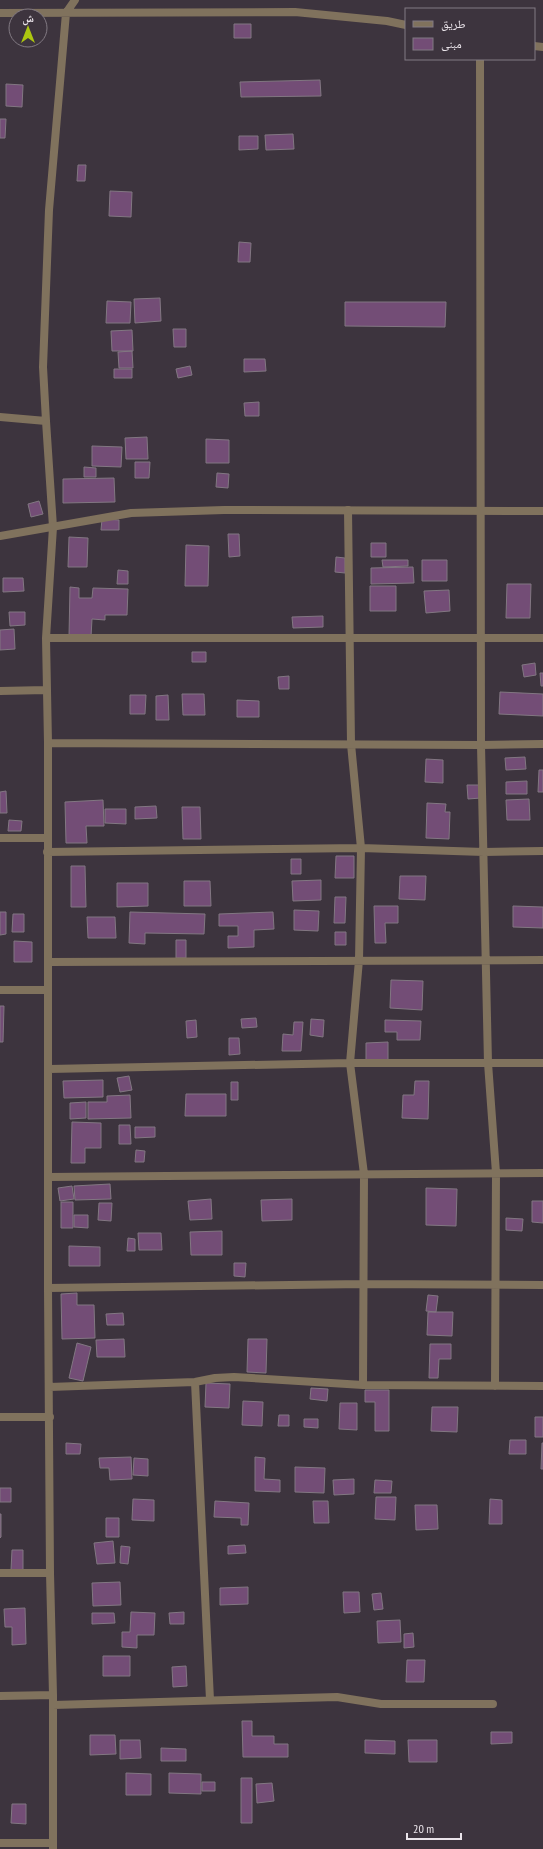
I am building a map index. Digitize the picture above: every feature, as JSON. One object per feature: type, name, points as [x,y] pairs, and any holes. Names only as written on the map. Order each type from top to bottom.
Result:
[{"type":"street","points":[[0,1843],[53,1846],[53,1695],[50,1573],[48,1288],[48,743],[46,638],[53,527],[43,367],[49,210],[66,13],[75,0]]},
{"type":"street","points":[[0,13],[295,12],[387,21],[405,25]]},
{"type":"street","points":[[480,60],[481,745],[487,959],[488,1063],[496,1173],[495,1386]]},
{"type":"street","points":[[0,417],[46,422]]},
{"type":"street","points":[[0,536],[131,513],[224,510],[543,511]]},
{"type":"street","points":[[348,510],[351,744],[361,848],[359,960],[350,1063],[364,1174],[363,1385]]},
{"type":"street","points":[[46,638],[543,638]]},
{"type":"street","points":[[0,691],[46,690]]},
{"type":"street","points":[[48,743],[543,744]]},
{"type":"street","points":[[0,838],[48,838]]},
{"type":"street","points":[[47,852],[361,848],[484,852],[543,851]]},
{"type":"street","points":[[48,962],[487,959],[543,960]]},
{"type":"street","points":[[0,990],[47,990]]},
{"type":"street","points":[[49,1069],[350,1063],[543,1063]]},
{"type":"street","points":[[48,1177],[543,1173]]},
{"type":"street","points":[[48,1288],[364,1284],[495,1286],[543,1285]]},
{"type":"street","points":[[49,1387],[195,1382],[215,1378],[234,1377],[363,1385],[543,1386]]},
{"type":"street","points":[[195,1382],[210,1700]]},
{"type":"street","points":[[0,1417],[50,1417]]},
{"type":"street","points":[[0,1573],[50,1573]]},
{"type":"street","points":[[0,1696],[53,1695]]},
{"type":"street","points":[[53,1705],[337,1697],[381,1704],[493,1704]]},
{"type":"building","points":[[234,24],[251,24],[251,38],[234,38]]},
{"type":"building","points":[[320,80],[321,96],[241,97],[240,82]]},
{"type":"building","points":[[6,84],[23,85],[22,107],[6,106]]},
{"type":"building","points":[[0,119],[6,119],[5,138],[0,138]]},
{"type":"building","points":[[293,134],[294,149],[266,150],[265,135]]},
{"type":"building","points":[[239,136],[258,136],[258,149],[239,150]]},
{"type":"building","points":[[78,165],[86,165],[85,181],[77,181]]},
{"type":"building","points":[[110,191],[132,192],[131,217],[109,216]]},
{"type":"building","points":[[239,242],[251,243],[250,262],[238,262]]},
{"type":"building","points":[[160,298],[161,321],[135,323],[134,299]]},
{"type":"building","points":[[107,301],[131,302],[130,323],[106,323]]},
{"type":"building","points":[[345,302],[446,302],[445,327],[345,326]]},
{"type":"building","points":[[173,329],[186,329],[186,347],[174,347]]},
{"type":"building","points":[[132,330],[133,351],[112,351],[111,331]]},
{"type":"building","points":[[132,351],[133,368],[119,368],[118,352]]},
{"type":"building","points":[[244,359],[265,359],[266,371],[244,372]]},
{"type":"building","points":[[190,366],[192,375],[178,378],[176,369]]},
{"type":"building","points":[[114,369],[132,369],[132,378],[114,378]]},
{"type":"building","points":[[259,402],[259,416],[245,416],[244,403]]},
{"type":"building","points":[[147,437],[148,459],[126,459],[125,438]]},
{"type":"building","points":[[206,439],[229,440],[229,463],[206,463]]},
{"type":"building","points":[[92,446],[122,447],[121,467],[92,466]]},
{"type":"building","points":[[135,462],[150,462],[149,478],[135,478]]},
{"type":"building","points":[[84,467],[96,468],[96,477],[84,477]]},
{"type":"building","points":[[217,473],[229,474],[228,488],[216,487]]},
{"type":"building","points":[[114,478],[115,502],[63,503],[63,479]]},
{"type":"building","points":[[39,501],[43,514],[31,517],[28,504]]},
{"type":"building","points":[[102,519],[119,520],[119,530],[101,530]]},
{"type":"building","points":[[228,534],[239,534],[240,556],[229,557]]},
{"type":"building","points":[[69,537],[88,538],[87,567],[68,567]]},
{"type":"building","points":[[371,543],[386,543],[386,557],[371,557]]},
{"type":"building","points":[[186,545],[209,546],[208,586],[185,586]]},
{"type":"building","points":[[336,557],[345,558],[345,573],[335,572]]},
{"type":"building","points":[[382,560],[408,560],[408,566],[383,567]]},
{"type":"building","points":[[422,560],[447,560],[447,581],[422,581]]},
{"type":"building","points":[[413,567],[414,583],[371,584],[371,568]]},
{"type":"building","points":[[118,570],[128,571],[128,584],[117,584]]},
{"type":"building","points":[[3,578],[23,578],[24,591],[3,592]]},
{"type":"building","points":[[507,584],[531,584],[530,618],[506,618]]},
{"type":"building","points":[[370,586],[396,586],[396,611],[370,611]]},
{"type":"building","points":[[70,587],[79,588],[79,598],[92,598],[93,588],[128,589],[127,615],[105,615],[105,620],[92,619],[91,637],[69,636]]},
{"type":"building","points":[[449,590],[450,611],[426,613],[424,591]]},
{"type":"building","points":[[9,612],[25,612],[25,625],[10,626]]},
{"type":"building","points":[[323,616],[323,627],[293,628],[292,617]]},
{"type":"building","points":[[14,629],[15,649],[0,650],[0,630]]},
{"type":"building","points":[[192,652],[206,652],[206,662],[192,662]]},
{"type":"building","points":[[535,663],[536,675],[524,677],[522,665]]},
{"type":"building","points":[[540,673],[543,673],[543,686],[541,686]]},
{"type":"building","points":[[289,676],[289,689],[279,689],[278,677]]},
{"type":"building","points":[[500,692],[543,694],[543,716],[499,714]]},
{"type":"building","points":[[182,694],[204,694],[205,715],[183,715]]},
{"type":"building","points":[[130,695],[146,695],[145,714],[130,714]]},
{"type":"building","points":[[168,695],[169,720],[156,720],[156,696]]},
{"type":"building","points":[[237,700],[259,701],[259,717],[237,717]]},
{"type":"building","points":[[525,757],[526,769],[506,770],[505,758]]},
{"type":"building","points":[[426,759],[443,760],[443,783],[425,782]]},
{"type":"building","points":[[539,770],[543,770],[543,792],[538,792]]},
{"type":"building","points":[[527,781],[527,794],[506,794],[506,782]]},
{"type":"building","points":[[467,785],[480,785],[481,798],[468,799]]},
{"type":"building","points":[[6,791],[7,813],[0,813],[0,792]]},
{"type":"building","points":[[529,799],[530,820],[507,820],[506,800]]},
{"type":"building","points":[[103,800],[104,826],[86,826],[87,843],[66,843],[65,802]]},
{"type":"building","points":[[427,803],[446,804],[445,812],[450,812],[449,839],[426,838]]},
{"type":"building","points":[[156,806],[157,818],[135,819],[135,807]]},
{"type":"building","points":[[182,807],[200,807],[201,839],[183,839]]},
{"type":"building","points":[[105,809],[126,809],[126,824],[105,823]]},
{"type":"building","points":[[9,820],[22,821],[21,831],[8,831]]},
{"type":"building","points":[[336,856],[354,856],[354,878],[335,878]]},
{"type":"building","points":[[291,859],[301,859],[301,874],[291,874]]},
{"type":"building","points":[[71,866],[85,866],[86,907],[71,907]]},
{"type":"building","points":[[400,876],[426,876],[425,900],[399,899]]},
{"type":"building","points":[[321,880],[321,900],[293,901],[292,881]]},
{"type":"building","points":[[184,881],[210,881],[211,906],[184,906]]},
{"type":"building","points":[[117,883],[148,883],[148,906],[117,907]]},
{"type":"building","points":[[335,897],[346,897],[345,923],[334,923]]},
{"type":"building","points":[[374,906],[398,906],[398,923],[385,923],[386,943],[375,943]]},
{"type":"building","points":[[513,906],[543,907],[543,928],[513,927]]},
{"type":"building","points":[[294,910],[319,911],[318,931],[294,930]]},
{"type":"building","points":[[0,912],[6,912],[6,934],[0,935]]},
{"type":"building","points":[[130,912],[205,914],[204,934],[145,933],[145,944],[129,943]]},
{"type":"building","points":[[273,912],[274,929],[254,930],[254,947],[228,948],[228,936],[238,936],[238,926],[219,926],[219,914]]},
{"type":"building","points":[[13,914],[24,914],[24,932],[12,932]]},
{"type":"building","points":[[87,917],[115,917],[116,938],[88,938]]},
{"type":"building","points":[[335,932],[346,932],[346,945],[335,945]]},
{"type":"building","points":[[176,940],[186,940],[186,958],[176,958]]},
{"type":"building","points":[[14,941],[32,942],[32,962],[14,962]]},
{"type":"building","points":[[391,980],[423,981],[422,1010],[390,1008]]},
{"type":"building","points":[[0,1006],[4,1006],[3,1042],[0,1042]]},
{"type":"building","points":[[256,1018],[257,1027],[242,1028],[241,1019]]},
{"type":"building","points":[[311,1019],[324,1020],[323,1037],[310,1035]]},
{"type":"building","points":[[196,1020],[197,1037],[187,1038],[186,1021]]},
{"type":"building","points":[[385,1020],[421,1021],[420,1040],[397,1040],[397,1032],[385,1032]]},
{"type":"building","points":[[294,1022],[303,1022],[301,1051],[282,1051],[283,1034],[293,1035]]},
{"type":"building","points":[[229,1038],[239,1038],[240,1054],[229,1055]]},
{"type":"building","points":[[388,1042],[388,1061],[366,1062],[366,1043]]},
{"type":"building","points":[[129,1076],[132,1090],[120,1092],[117,1078]]},
{"type":"building","points":[[103,1080],[103,1097],[64,1098],[63,1081]]},
{"type":"building","points":[[415,1081],[429,1081],[428,1119],[402,1118],[403,1095],[414,1095]]},
{"type":"building","points":[[231,1082],[238,1082],[238,1100],[231,1100]]},
{"type":"building","points":[[186,1094],[226,1094],[226,1116],[185,1116]]},
{"type":"building","points":[[130,1095],[131,1118],[88,1119],[88,1102],[107,1102],[107,1096]]},
{"type":"building","points":[[86,1102],[86,1118],[70,1119],[70,1103]]},
{"type":"building","points":[[72,1122],[101,1123],[101,1148],[85,1148],[85,1163],[71,1163]]},
{"type":"building","points":[[119,1125],[130,1125],[131,1144],[119,1144]]},
{"type":"building","points":[[135,1127],[155,1127],[155,1137],[135,1138]]},
{"type":"building","points":[[136,1150],[145,1151],[144,1162],[135,1162]]},
{"type":"building","points":[[110,1184],[111,1199],[75,1200],[74,1186]]},
{"type":"building","points":[[72,1186],[74,1199],[60,1201],[58,1188]]},
{"type":"building","points":[[426,1188],[457,1189],[456,1226],[426,1225]]},
{"type":"building","points":[[211,1199],[212,1219],[190,1220],[188,1201]]},
{"type":"building","points":[[292,1199],[292,1220],[262,1221],[261,1200]]},
{"type":"building","points":[[532,1201],[543,1201],[543,1223],[532,1222]]},
{"type":"building","points":[[61,1202],[73,1202],[73,1228],[61,1228]]},
{"type":"building","points":[[99,1203],[112,1203],[111,1221],[98,1220]]},
{"type":"building","points":[[74,1215],[88,1215],[88,1228],[74,1227]]},
{"type":"building","points":[[506,1218],[523,1219],[522,1231],[506,1230]]},
{"type":"building","points":[[222,1231],[222,1255],[191,1255],[190,1232]]},
{"type":"building","points":[[138,1233],[161,1233],[162,1250],[139,1250]]},
{"type":"building","points":[[128,1238],[135,1239],[135,1251],[127,1251]]},
{"type":"building","points":[[69,1246],[100,1247],[100,1266],[69,1266]]},
{"type":"building","points":[[234,1263],[246,1263],[245,1277],[234,1276]]},
{"type":"building","points":[[77,1293],[77,1305],[94,1305],[95,1338],[62,1339],[61,1294]]},
{"type":"building","points":[[428,1295],[438,1296],[436,1312],[426,1311]]},
{"type":"building","points":[[428,1312],[453,1312],[452,1336],[427,1335]]},
{"type":"building","points":[[123,1313],[124,1325],[107,1325],[106,1314]]},
{"type":"building","points":[[124,1339],[125,1357],[97,1357],[96,1340]]},
{"type":"building","points":[[248,1339],[267,1339],[266,1373],[247,1372]]},
{"type":"building","points":[[77,1343],[91,1347],[83,1381],[69,1378]]},
{"type":"building","points":[[430,1344],[451,1344],[451,1359],[439,1359],[438,1378],[429,1378]]},
{"type":"building","points":[[206,1383],[230,1384],[229,1408],[205,1407]]},
{"type":"building","points":[[311,1388],[328,1389],[327,1401],[310,1399]]},
{"type":"building","points":[[365,1390],[389,1390],[389,1431],[375,1431],[375,1402],[365,1402]]},
{"type":"building","points":[[243,1401],[263,1402],[262,1426],[242,1425]]},
{"type":"building","points":[[340,1403],[357,1403],[357,1430],[339,1429]]},
{"type":"building","points":[[432,1407],[458,1407],[457,1432],[431,1431]]},
{"type":"building","points":[[279,1415],[289,1415],[289,1426],[278,1426]]},
{"type":"building","points":[[535,1417],[543,1417],[543,1437],[535,1437]]},
{"type":"building","points":[[304,1419],[318,1419],[318,1428],[304,1427]]},
{"type":"building","points":[[510,1440],[526,1440],[526,1454],[509,1454]]},
{"type":"building","points":[[66,1443],[81,1444],[80,1454],[66,1454]]},
{"type":"building","points":[[542,1443],[543,1469],[541,1469]]},
{"type":"building","points":[[131,1457],[132,1479],[110,1480],[109,1468],[100,1468],[99,1458]]},
{"type":"building","points":[[255,1457],[265,1458],[264,1479],[280,1480],[280,1492],[255,1491]]},
{"type":"building","points":[[134,1458],[148,1459],[148,1476],[133,1475]]},
{"type":"building","points":[[295,1467],[325,1468],[324,1493],[295,1492]]},
{"type":"building","points":[[354,1479],[354,1494],[334,1495],[333,1480]]},
{"type":"building","points":[[375,1480],[392,1481],[391,1493],[374,1493]]},
{"type":"building","points":[[0,1488],[11,1488],[11,1502],[0,1502]]},
{"type":"building","points":[[376,1497],[396,1497],[395,1520],[375,1519]]},
{"type":"building","points":[[133,1499],[154,1500],[154,1521],[132,1520]]},
{"type":"building","points":[[490,1499],[502,1500],[502,1524],[489,1524]]},
{"type":"building","points":[[215,1501],[249,1503],[248,1525],[241,1525],[241,1518],[214,1517]]},
{"type":"building","points":[[313,1501],[328,1501],[329,1523],[314,1523]]},
{"type":"building","points":[[415,1505],[437,1505],[438,1529],[416,1530]]},
{"type":"building","points":[[0,1514],[1,1537],[0,1538]]},
{"type":"building","points":[[106,1518],[119,1518],[119,1537],[106,1537]]},
{"type":"building","points":[[113,1541],[115,1563],[97,1564],[94,1543]]},
{"type":"building","points":[[245,1545],[246,1553],[228,1554],[228,1546]]},
{"type":"building","points":[[121,1546],[130,1547],[128,1564],[120,1563]]},
{"type":"building","points":[[12,1550],[23,1550],[23,1570],[11,1570]]},
{"type":"building","points":[[120,1582],[121,1605],[93,1606],[92,1583]]},
{"type":"building","points":[[248,1587],[248,1604],[220,1605],[220,1588]]},
{"type":"building","points":[[343,1592],[359,1592],[360,1612],[344,1613]]},
{"type":"building","points":[[381,1593],[383,1609],[374,1610],[372,1594]]},
{"type":"building","points":[[25,1608],[26,1644],[12,1645],[12,1627],[5,1627],[4,1609]]},
{"type":"building","points":[[131,1612],[155,1613],[154,1635],[137,1635],[137,1648],[122,1647],[122,1632],[130,1632]]},
{"type":"building","points":[[184,1612],[184,1624],[170,1624],[169,1613]]},
{"type":"building","points":[[92,1613],[114,1613],[115,1623],[92,1624]]},
{"type":"building","points":[[400,1620],[401,1642],[378,1643],[377,1621]]},
{"type":"building","points":[[413,1633],[414,1647],[404,1648],[404,1634]]},
{"type":"building","points":[[103,1656],[130,1656],[130,1676],[103,1676]]},
{"type":"building","points":[[407,1660],[425,1660],[424,1682],[406,1682]]},
{"type":"building","points":[[186,1666],[187,1686],[173,1687],[172,1667]]},
{"type":"building","points":[[242,1721],[252,1721],[252,1736],[274,1736],[274,1744],[288,1744],[288,1757],[243,1757]]},
{"type":"building","points":[[491,1732],[512,1732],[512,1743],[491,1744]]},
{"type":"building","points":[[90,1735],[115,1735],[116,1754],[90,1755]]},
{"type":"building","points":[[120,1740],[140,1740],[141,1758],[120,1759]]},
{"type":"building","points":[[365,1740],[395,1741],[395,1754],[365,1753]]},
{"type":"building","points":[[408,1740],[437,1740],[437,1762],[409,1762]]},
{"type":"building","points":[[161,1748],[186,1749],[186,1761],[161,1761]]},
{"type":"building","points":[[126,1773],[151,1774],[151,1795],[126,1795]]},
{"type":"building","points":[[169,1773],[201,1774],[201,1794],[169,1793]]},
{"type":"building","points":[[241,1778],[252,1778],[252,1823],[241,1823]]},
{"type":"building","points":[[202,1782],[215,1782],[215,1791],[202,1791]]},
{"type":"building","points":[[272,1783],[274,1801],[257,1803],[256,1784]]},
{"type":"building","points":[[12,1804],[26,1804],[26,1824],[11,1823]]}]
